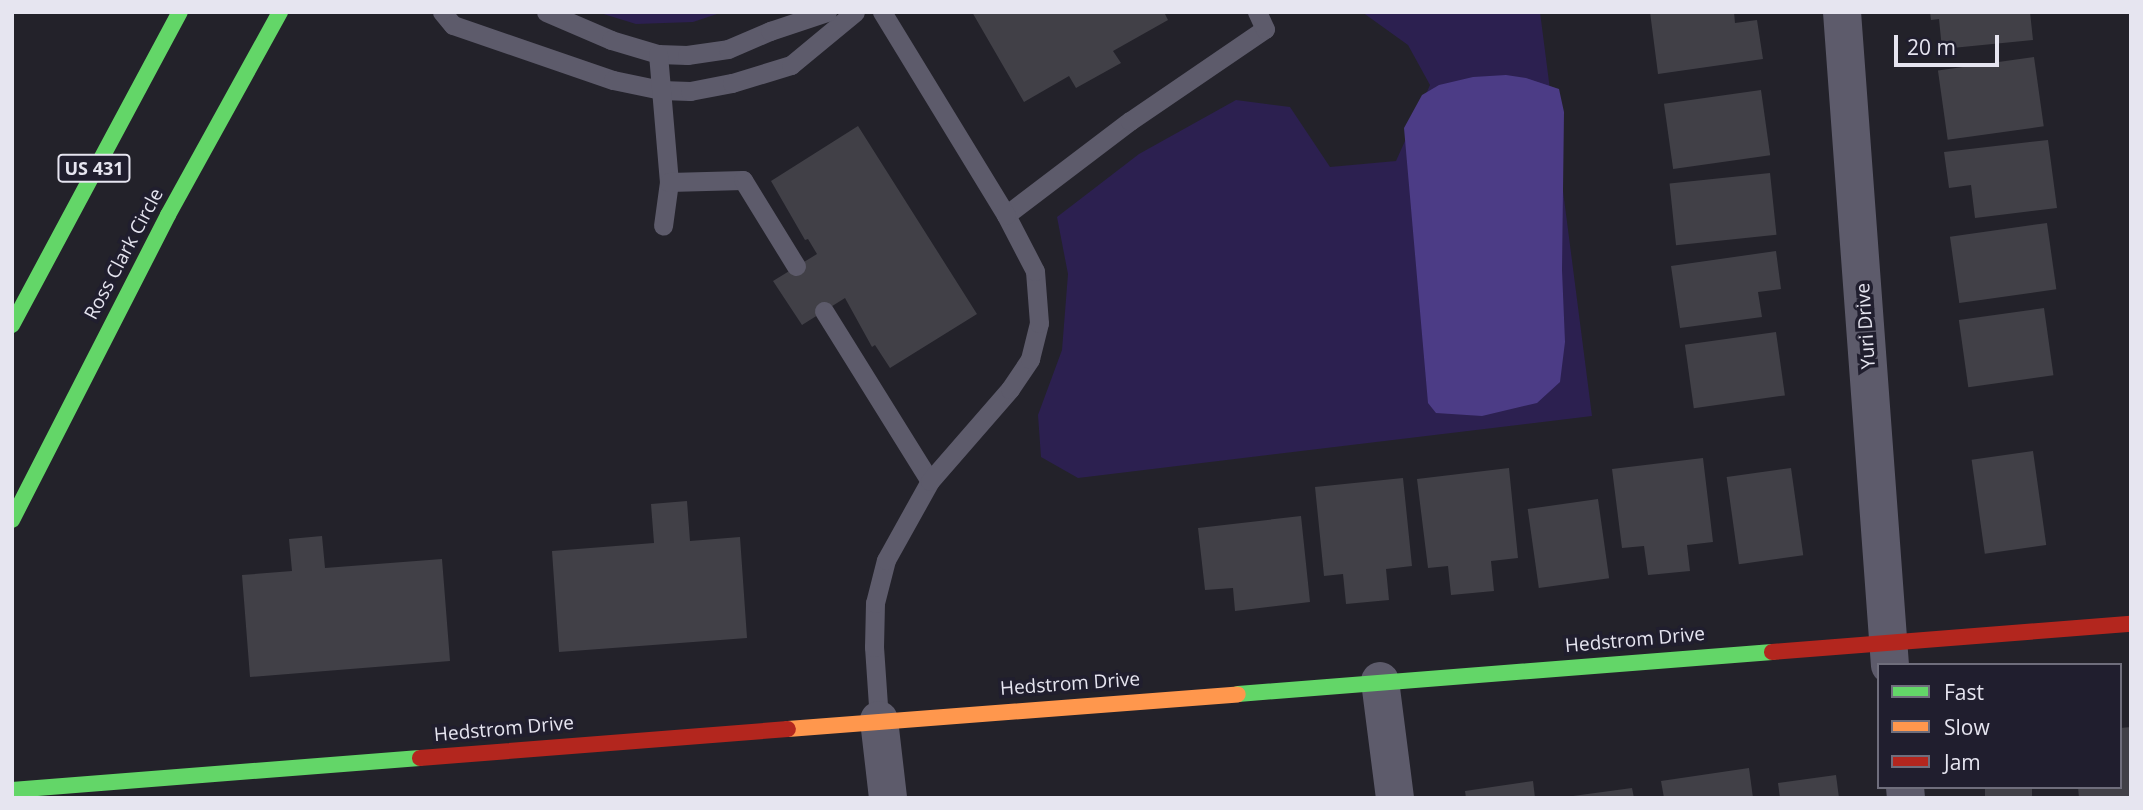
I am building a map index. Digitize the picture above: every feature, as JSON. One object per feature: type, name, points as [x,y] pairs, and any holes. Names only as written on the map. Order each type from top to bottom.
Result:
[{"type":"main road","name":"US 431","points":[[12,325],[180,12]]},
{"type":"main road","name":"Ross Clark Circle","points":[[12,520],[168,215],[280,12]]},
{"type":"main road","name":"Hedstrom Drive","points":[[12,790],[1380,681],[1889,653],[2131,624]]},
{"type":"street","name":"Yuri Drive","points":[[1842,12],[1888,609],[1889,653]]},
{"type":"street","points":[[1380,681],[1395,798]]},
{"type":"street","points":[[879,720],[888,798]]},
{"type":"lane","points":[[442,12],[453,24],[532,54],[613,80],[661,90],[690,91],[732,83],[791,65],[855,12]]},
{"type":"lane","points":[[546,12],[611,40],[658,54],[687,55],[728,49],[770,31],[827,12]]},
{"type":"lane","points":[[879,720],[874,648],[875,603],[886,561],[930,481],[1010,389],[1030,359],[1039,323],[1035,271],[1006,215],[881,12]]},
{"type":"lane","points":[[1006,215],[1130,121],[1265,29],[1257,12]]},
{"type":"lane","points":[[658,54],[669,182],[663,226]]},
{"type":"lane","points":[[669,182],[743,180],[796,267]]},
{"type":"lane","points":[[824,311],[930,481]]},
{"type":"shaded area","points":[[597,12],[723,12],[693,22],[636,24]]},
{"type":"shaded area","points":[[1362,12],[1540,12],[1592,416],[1078,478],[1041,457],[1038,415],[1062,350],[1068,274],[1057,217],[1139,154],[1236,100],[1290,107],[1330,167],[1396,161],[1430,85],[1408,45]]},
{"type":"shaded area","points":[[1506,75],[1526,78],[1559,89],[1564,112],[1562,270],[1565,342],[1560,382],[1537,403],[1482,416],[1436,413],[1428,403],[1404,128],[1422,95],[1439,85],[1473,77]]},
{"type":"building","points":[[972,12],[1164,12],[1168,20],[1113,51],[1121,63],[1076,88],[1069,76],[1024,102]]},
{"type":"building","points":[[1650,12],[1734,12],[1735,23],[1757,20],[1763,59],[1658,74]]},
{"type":"building","points":[[1930,12],[2030,12],[2033,40],[1942,49],[1939,19],[1931,20]]},
{"type":"building","points":[[2034,57],[2044,126],[1948,140],[1938,70]]},
{"type":"building","points":[[1761,90],[1770,155],[1673,169],[1664,104]]},
{"type":"building","points":[[858,126],[977,314],[890,368],[875,345],[872,347],[845,298],[802,325],[773,281],[817,254],[808,239],[805,240],[771,181]]},
{"type":"building","points":[[2048,140],[2057,208],[1975,218],[1971,185],[1949,188],[1944,152]]},
{"type":"building","points":[[1770,173],[1776,235],[1676,245],[1670,184]]},
{"type":"building","points":[[2047,223],[2056,289],[1959,303],[1950,237]]},
{"type":"building","points":[[1776,251],[1781,289],[1758,292],[1762,317],[1680,328],[1671,266]]},
{"type":"building","points":[[2044,308],[2053,375],[1968,387],[1959,320]]},
{"type":"building","points":[[1776,332],[1785,395],[1694,408],[1685,345]]},
{"type":"building","points":[[2033,451],[2046,545],[1985,554],[1972,460]]},
{"type":"building","points":[[1703,458],[1713,542],[1687,545],[1690,571],[1648,575],[1644,546],[1622,548],[1612,469]]},
{"type":"building","points":[[1509,468],[1518,558],[1491,561],[1494,591],[1451,595],[1448,566],[1428,568],[1417,479]]},
{"type":"building","points":[[1791,468],[1803,555],[1739,564],[1727,477]]},
{"type":"building","points":[[1403,478],[1412,566],[1386,569],[1389,600],[1346,604],[1343,574],[1324,576],[1315,487]]},
{"type":"building","points":[[1598,499],[1609,578],[1539,588],[1528,509]]},
{"type":"building","points":[[687,501],[690,541],[740,537],[747,638],[559,652],[552,551],[654,543],[651,504]]},
{"type":"building","points":[[1301,516],[1310,602],[1235,611],[1233,588],[1205,590],[1198,528]]},
{"type":"building","points":[[322,536],[325,568],[442,559],[450,661],[250,677],[242,575],[292,571],[289,539]]},
{"type":"building","points":[[2131,727],[2131,798],[2079,798],[2078,789],[2122,789],[2122,728]]},
{"type":"building","points":[[1749,768],[1753,798],[1664,798],[1661,781]]},
{"type":"building","points":[[1836,775],[1839,798],[1780,798],[1778,783]]},
{"type":"building","points":[[1533,781],[1535,798],[1466,798],[1465,791]]},
{"type":"building","points":[[1632,788],[1634,798],[1573,798],[1573,796]]},
{"type":"building","points":[[1985,789],[2032,789],[2032,798],[1985,798]]},
{"type":"traffic: fast","points":[[12,325],[180,12]]},
{"type":"traffic: fast","points":[[12,520],[168,215],[280,12]]},
{"type":"traffic: fast","points":[[1238,694],[1772,652]]},
{"type":"traffic: fast","points":[[12,790],[420,758]]},
{"type":"traffic: slow","points":[[788,729],[1238,694]]},
{"type":"traffic: jam","points":[[1772,652],[2131,624]]},
{"type":"traffic: jam","points":[[420,758],[788,729]]}]
